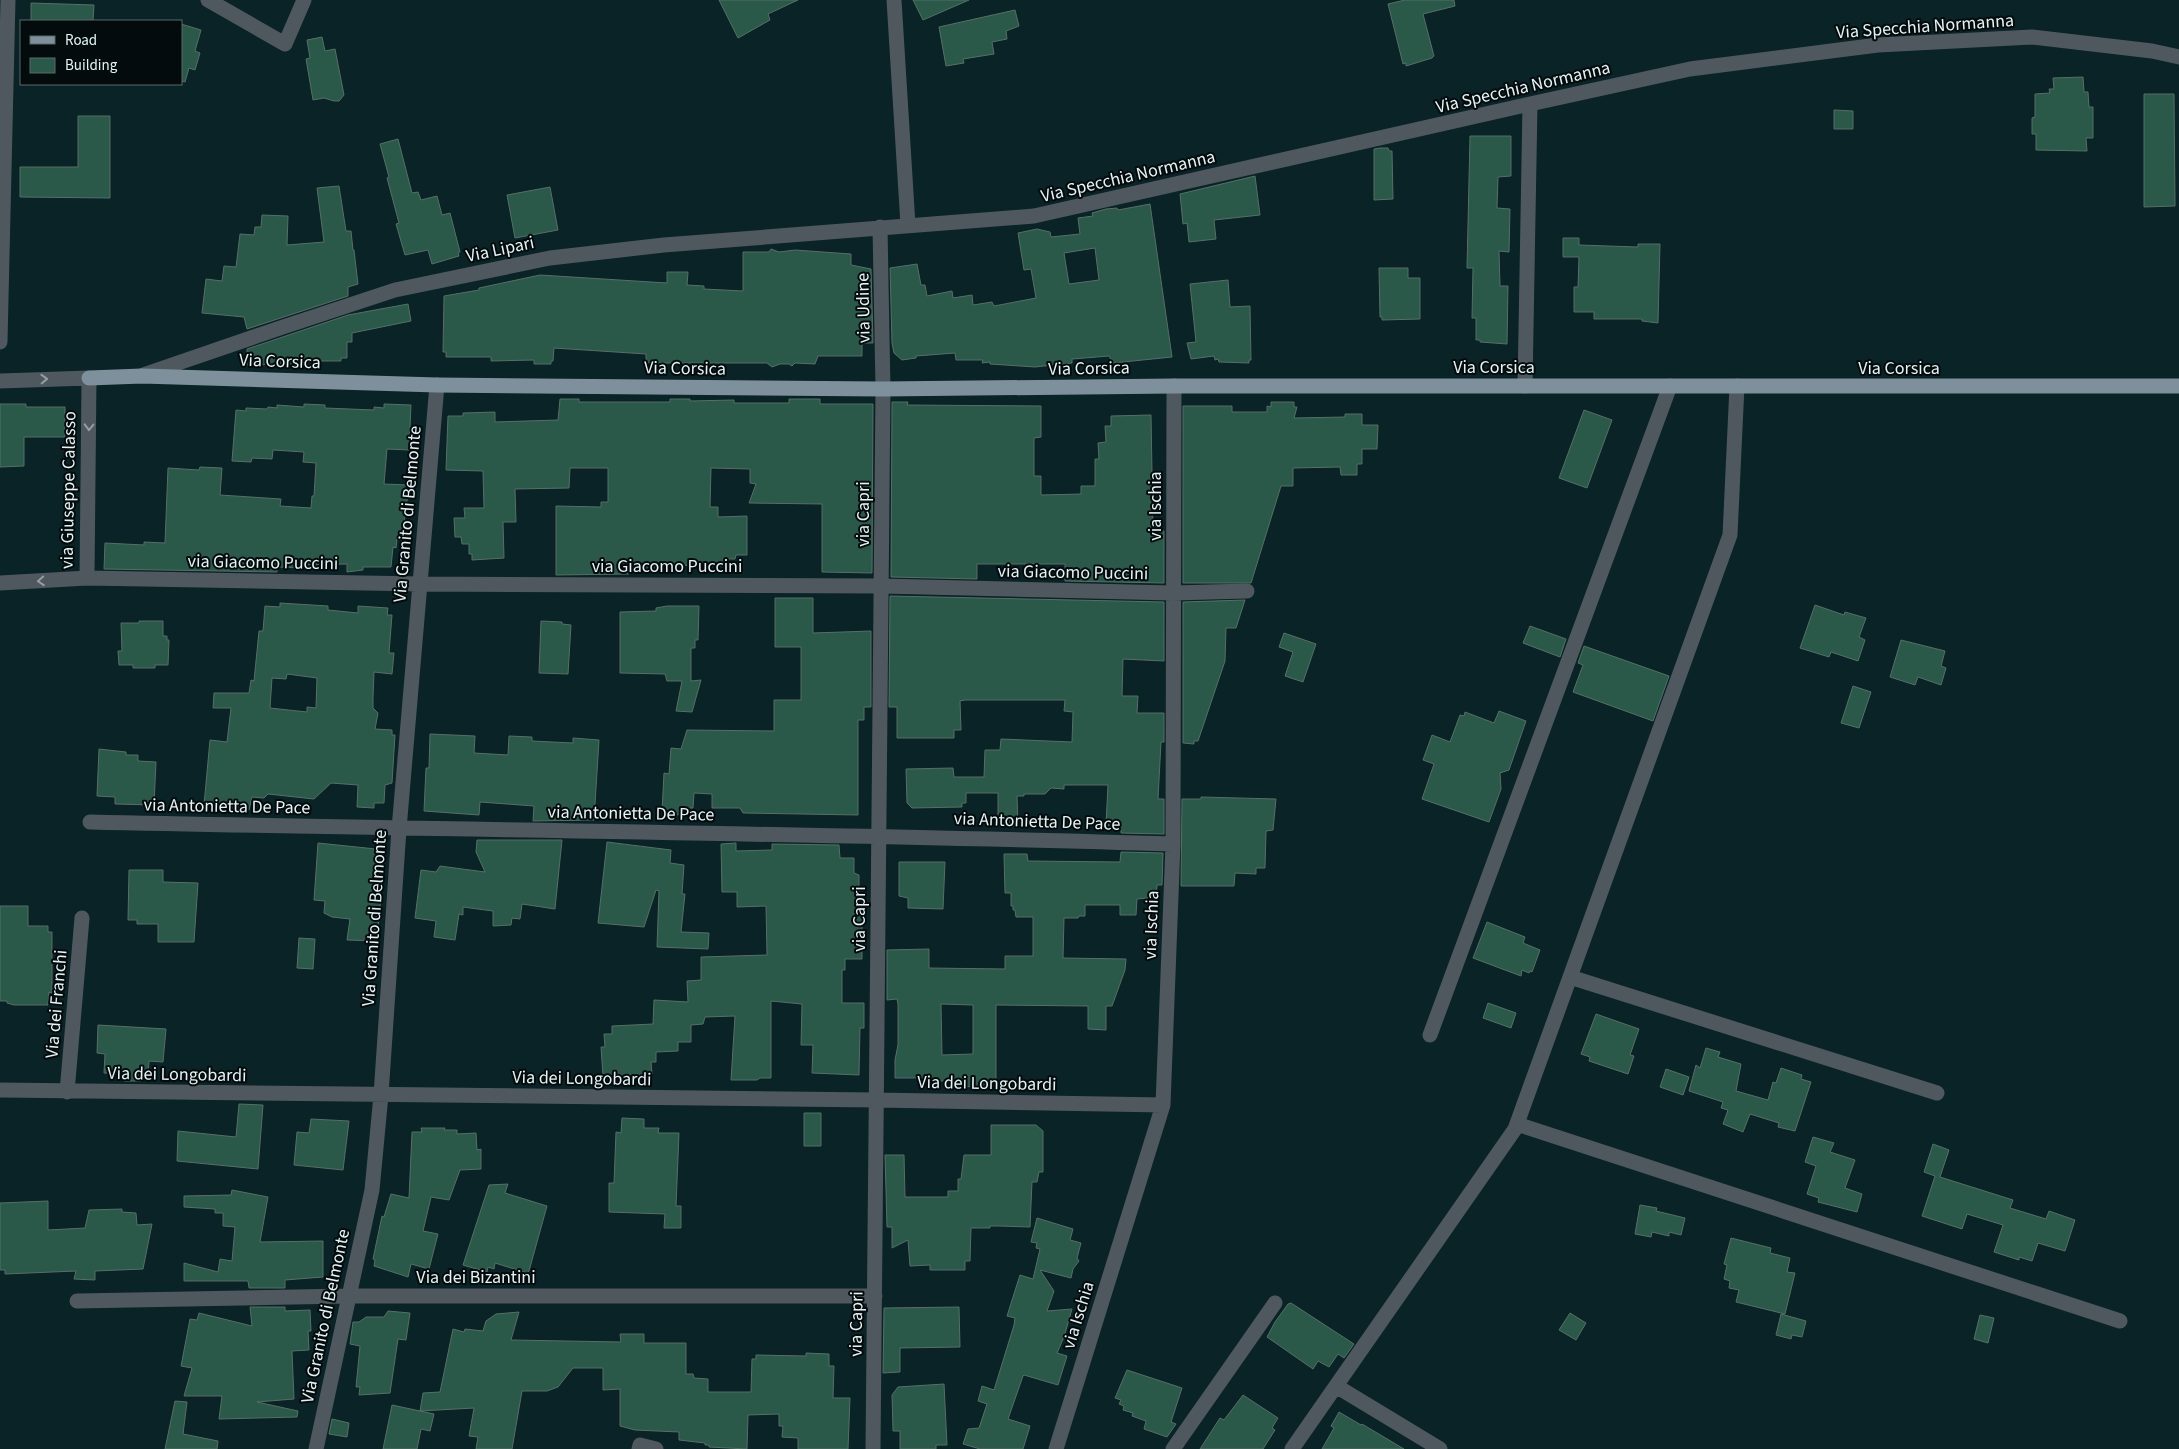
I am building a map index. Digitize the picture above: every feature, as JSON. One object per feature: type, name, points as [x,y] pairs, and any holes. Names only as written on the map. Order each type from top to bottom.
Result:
[{"type":"main road","name":"Via Corsica","points":[[89,378],[142,376],[437,385],[883,389],[1174,386],[2179,386]]},
{"type":"street","points":[[0,342],[8,0]]},
{"type":"street","points":[[208,0],[286,44],[304,0]]},
{"type":"street","points":[[894,0],[908,225]]},
{"type":"street","name":"Via Specchia Normanna","points":[[880,227],[1034,216],[1690,69],[1878,45],[2032,37],[2152,51],[2179,57]]},
{"type":"street","points":[[1525,386],[1530,104]]},
{"type":"street","name":"Via Lipari","points":[[142,376],[396,290],[550,258],[664,245],[880,227]]},
{"type":"street","name":"via Udine","points":[[880,227],[883,389]]},
{"type":"street","name":"Via Corsica","points":[[0,381],[89,378]]},
{"type":"street","name":"via Giuseppe Calasso","points":[[0,583],[87,578],[89,378]]},
{"type":"street","name":"Via Granito di Belmonte","points":[[316,1449],[372,1190],[381,1095],[399,829],[437,385]]},
{"type":"street","name":"via Ischia","points":[[1056,1449],[1163,1105],[1173,844],[1174,386]]},
{"type":"street","points":[[1430,1035],[1670,386]]},
{"type":"street","points":[[1292,1449],[1517,1124],[1730,535],[1737,386]]},
{"type":"street","name":"via Capri","points":[[873,1449],[883,389]]},
{"type":"street","name":"via Giacomo Puccini","points":[[87,578],[420,584],[881,586],[1173,593],[1247,590]]},
{"type":"street","name":"via Antonietta De Pace","points":[[90,822],[399,829],[879,835],[1173,844]]},
{"type":"street","name":"Via dei Franchi","points":[[67,1092],[82,918]]},
{"type":"street","points":[[1570,977],[1936,1093]]},
{"type":"street","name":"Via dei Longobardi","points":[[0,1090],[1163,1105]]},
{"type":"street","points":[[1517,1124],[2120,1321]]},
{"type":"street","name":"Via dei Bizantini","points":[[77,1302],[348,1296],[874,1296]]},
{"type":"street","points":[[1173,1449],[1275,1303]]},
{"type":"street","points":[[1336,1386],[1440,1449]]},
{"type":"street","points":[[639,1449],[640,1445],[656,1449]]},
{"type":"building","points":[[719,0],[798,0],[768,14],[770,20],[738,38]]},
{"type":"building","points":[[913,0],[969,0],[923,20]]},
{"type":"building","points":[[1405,0],[1454,0],[1455,6],[1423,14],[1434,56],[1406,66],[1406,63],[1403,64],[1388,4]]},
{"type":"building","points":[[31,3],[94,5],[93,20],[31,20]]},
{"type":"building","points":[[1015,10],[1019,26],[1006,31],[1007,39],[992,42],[994,54],[963,59],[964,63],[946,66],[939,27]]},
{"type":"building","points":[[182,24],[201,30],[195,51],[200,53],[195,70],[189,68],[185,82],[182,81]]},
{"type":"building","points":[[322,37],[325,51],[335,49],[344,95],[339,101],[324,98],[313,100],[306,59],[310,58],[307,40]]},
{"type":"building","points":[[2083,77],[2084,92],[2088,92],[2089,107],[2093,107],[2093,138],[2086,138],[2087,151],[2036,150],[2036,134],[2032,134],[2032,118],[2035,117],[2035,94],[2050,93],[2049,89],[2054,89],[2053,78]]},
{"type":"building","points":[[2144,94],[2174,94],[2175,206],[2144,207]]},
{"type":"building","points":[[1834,110],[1853,111],[1853,129],[1834,129]]},
{"type":"building","points":[[78,116],[110,116],[110,198],[20,197],[20,167],[78,167]]},
{"type":"building","points":[[1470,136],[1511,136],[1511,176],[1498,177],[1497,208],[1510,209],[1509,252],[1499,251],[1500,286],[1508,286],[1507,344],[1476,340],[1476,318],[1472,318],[1473,268],[1467,268]]},
{"type":"building","points":[[398,139],[412,193],[418,192],[421,200],[437,196],[442,215],[450,213],[460,252],[458,253],[459,256],[432,264],[428,250],[405,255],[396,224],[399,223],[380,144]]},
{"type":"building","points":[[1388,148],[1389,151],[1392,151],[1393,199],[1374,200],[1374,149]]},
{"type":"building","points":[[1255,176],[1260,215],[1214,220],[1216,239],[1189,242],[1187,223],[1183,224],[1180,194]]},
{"type":"building","points":[[339,186],[346,231],[351,231],[358,284],[348,287],[348,296],[247,329],[244,317],[202,313],[206,279],[222,281],[224,266],[236,267],[240,234],[254,235],[255,227],[261,227],[262,215],[288,216],[287,245],[324,242],[317,188]]},
{"type":"building","points":[[550,187],[558,230],[515,238],[507,195]]},
{"type":"building","points":[[1150,204],[1172,357],[1113,363],[1109,356],[1072,359],[1072,363],[1035,367],[990,364],[990,362],[982,363],[983,360],[956,360],[955,353],[916,356],[916,358],[902,360],[894,353],[892,343],[890,268],[917,264],[921,285],[925,285],[927,296],[952,291],[953,298],[972,295],[973,305],[992,302],[994,306],[1036,298],[1031,269],[1024,270],[1018,233],[1037,229],[1050,232],[1051,237],[1080,234],[1078,218],[1093,216],[1092,213],[1106,209],[1117,208],[1118,210]],"holes":[[[1095,248],[1099,280],[1069,284],[1064,253]]]},
{"type":"building","points":[[1563,238],[1579,238],[1579,245],[1638,247],[1638,244],[1660,244],[1658,323],[1642,321],[1642,319],[1594,319],[1594,312],[1574,312],[1574,287],[1578,287],[1579,257],[1563,257]]},
{"type":"building","points":[[771,249],[779,252],[795,250],[851,254],[851,265],[871,269],[873,343],[862,343],[862,356],[818,356],[815,364],[795,363],[792,366],[780,364],[772,367],[767,363],[646,363],[646,354],[554,348],[551,364],[534,364],[534,360],[491,361],[491,357],[446,357],[446,352],[443,352],[444,296],[479,290],[479,288],[540,275],[667,283],[667,272],[688,272],[687,285],[704,286],[704,289],[743,291],[743,252],[769,252]]},
{"type":"building","points":[[1379,268],[1408,268],[1408,278],[1420,278],[1420,319],[1382,320],[1382,317],[1380,317]]},
{"type":"building","points":[[1228,280],[1230,307],[1250,306],[1251,360],[1249,360],[1249,363],[1219,362],[1218,359],[1215,360],[1214,356],[1191,359],[1187,343],[1196,342],[1190,284]]},
{"type":"building","points":[[408,304],[411,321],[352,333],[352,342],[347,342],[347,358],[341,358],[341,361],[292,361],[292,364],[247,365],[247,349],[348,315]]},
{"type":"building","points":[[560,399],[579,399],[579,402],[670,402],[670,399],[690,399],[690,401],[734,400],[734,403],[789,403],[789,399],[820,399],[820,404],[873,404],[872,573],[822,572],[822,504],[749,503],[756,484],[750,483],[750,469],[711,468],[710,507],[718,507],[718,517],[747,516],[747,555],[736,555],[735,559],[728,559],[728,566],[657,565],[657,571],[629,571],[629,574],[556,575],[556,506],[601,507],[601,502],[608,502],[608,468],[570,468],[569,488],[515,489],[516,522],[503,522],[504,558],[472,560],[472,554],[469,554],[469,544],[462,544],[461,537],[455,537],[454,518],[465,518],[464,508],[484,508],[483,471],[446,470],[448,416],[463,416],[463,413],[495,412],[495,422],[558,420]]},
{"type":"building","points":[[892,402],[908,402],[907,405],[1041,406],[1041,437],[1034,438],[1034,476],[1041,476],[1041,495],[1081,494],[1081,486],[1095,486],[1095,459],[1099,459],[1098,443],[1106,442],[1105,426],[1111,426],[1111,416],[1151,415],[1153,531],[1164,531],[1164,583],[1065,581],[1065,564],[977,564],[977,579],[891,577]]},
{"type":"building","points":[[1271,402],[1294,402],[1294,407],[1297,407],[1294,418],[1345,417],[1345,414],[1362,414],[1362,425],[1378,425],[1377,449],[1362,449],[1362,464],[1357,464],[1357,475],[1341,475],[1340,467],[1293,468],[1293,486],[1281,486],[1251,583],[1183,583],[1183,406],[1232,406],[1232,412],[1267,412],[1267,406],[1271,407]]},
{"type":"building","points":[[0,404],[26,404],[26,407],[65,407],[65,437],[24,437],[24,466],[0,467]]},
{"type":"building","points":[[304,404],[325,405],[325,408],[374,410],[374,407],[384,408],[384,404],[411,405],[409,450],[387,449],[384,484],[409,485],[402,540],[397,539],[396,548],[393,547],[391,567],[363,567],[363,570],[347,572],[347,564],[303,565],[303,568],[277,567],[277,572],[104,569],[105,543],[144,545],[144,542],[165,543],[168,468],[199,470],[200,467],[222,468],[220,495],[281,499],[280,506],[311,508],[312,496],[314,496],[316,463],[303,462],[304,452],[273,450],[272,459],[252,458],[251,462],[232,461],[236,410],[246,411],[246,408],[277,408],[277,405],[304,407]]},
{"type":"building","points":[[1584,410],[1612,420],[1587,488],[1559,478]]},
{"type":"building","points":[[890,596],[1164,602],[1164,661],[1123,659],[1122,696],[1138,696],[1137,713],[1164,713],[1164,742],[1161,742],[1158,799],[1164,799],[1164,834],[1121,833],[1121,830],[1108,829],[1108,824],[1106,824],[1108,785],[1064,785],[1064,789],[1051,788],[1045,794],[1017,796],[1018,826],[998,826],[998,793],[966,793],[966,803],[962,803],[962,807],[912,808],[907,803],[906,769],[953,768],[954,777],[984,777],[985,750],[1000,750],[1001,739],[1072,742],[1073,712],[1064,711],[1065,700],[965,700],[960,701],[961,730],[954,730],[954,738],[897,738],[897,707],[889,707]]},
{"type":"building","points":[[775,598],[813,598],[813,633],[871,631],[871,707],[864,707],[864,720],[858,720],[858,815],[743,813],[740,808],[712,808],[712,794],[694,793],[693,808],[682,808],[681,815],[665,814],[665,811],[662,811],[664,773],[669,774],[671,748],[681,749],[687,730],[774,731],[774,700],[801,700],[801,647],[775,647]]},
{"type":"building","points":[[1245,600],[1236,628],[1226,628],[1225,661],[1198,741],[1194,741],[1194,744],[1183,743],[1183,602]]},
{"type":"building","points":[[280,603],[328,606],[328,610],[358,613],[358,606],[388,608],[387,615],[392,615],[389,653],[394,653],[392,674],[374,672],[373,708],[378,713],[375,729],[392,730],[392,735],[395,735],[392,783],[385,785],[384,803],[374,803],[374,808],[357,807],[358,785],[331,783],[314,799],[268,794],[264,798],[252,797],[249,810],[204,805],[210,740],[227,742],[231,708],[213,708],[214,693],[249,693],[251,680],[254,681],[259,631],[263,631],[265,606],[280,607]],"holes":[[[287,674],[317,678],[316,708],[307,707],[307,712],[270,708],[272,678],[286,679]]]},
{"type":"building","points":[[1815,605],[1844,615],[1845,612],[1866,618],[1859,637],[1865,640],[1858,661],[1831,652],[1829,657],[1800,648]]},
{"type":"building","points":[[699,606],[698,640],[695,640],[695,648],[691,648],[691,681],[701,680],[692,712],[676,711],[682,681],[667,681],[665,674],[620,673],[620,612],[656,611],[656,608]]},
{"type":"building","points":[[139,621],[163,621],[163,636],[167,636],[167,640],[169,640],[168,665],[155,665],[155,668],[133,668],[133,665],[119,665],[118,651],[122,651],[121,623],[139,623]]},
{"type":"building","points":[[541,621],[562,622],[562,624],[571,625],[568,674],[539,673]]},
{"type":"building","points":[[1530,626],[1566,639],[1560,657],[1523,643]]},
{"type":"building","points":[[1284,633],[1316,644],[1303,682],[1285,676],[1293,652],[1279,647]]},
{"type":"building","points":[[1901,640],[1945,651],[1941,666],[1946,668],[1941,685],[1918,677],[1915,685],[1890,677]]},
{"type":"building","points":[[1584,646],[1669,676],[1653,721],[1573,692],[1583,665],[1578,663]]},
{"type":"building","points":[[1853,686],[1871,692],[1859,728],[1841,723]]},
{"type":"building","points":[[1499,711],[1526,721],[1509,770],[1500,773],[1501,789],[1489,822],[1422,799],[1434,764],[1423,760],[1432,735],[1450,742],[1460,715],[1464,716],[1465,712],[1494,723]]},
{"type":"building","points":[[430,734],[475,736],[474,753],[508,755],[509,736],[532,737],[532,741],[573,743],[573,738],[599,740],[594,820],[533,821],[534,806],[480,802],[479,815],[424,811],[426,768],[429,768]]},
{"type":"building","points":[[99,749],[126,752],[126,755],[138,755],[138,761],[156,762],[154,805],[115,804],[115,797],[97,796]]},
{"type":"building","points":[[1201,797],[1276,799],[1273,830],[1266,831],[1265,868],[1256,868],[1256,874],[1235,873],[1234,886],[1181,886],[1182,799],[1201,799]]},
{"type":"building","points":[[477,840],[562,840],[555,909],[522,904],[520,919],[512,918],[511,925],[493,926],[493,911],[463,907],[463,915],[459,914],[455,940],[434,937],[436,921],[415,918],[421,870],[436,872],[440,866],[485,872],[476,852]]},
{"type":"building","points":[[607,842],[671,850],[670,863],[684,865],[682,894],[685,894],[681,932],[709,933],[708,949],[657,947],[659,891],[656,890],[644,927],[598,923]]},
{"type":"building","points":[[318,843],[376,849],[376,860],[384,860],[377,941],[347,940],[350,919],[332,917],[324,913],[325,901],[314,900]]},
{"type":"building","points":[[736,843],[736,851],[772,850],[772,844],[839,845],[840,858],[854,858],[854,873],[859,875],[859,905],[862,905],[862,959],[845,959],[845,970],[842,970],[842,1003],[864,1003],[864,1028],[860,1028],[859,1075],[812,1073],[813,1045],[801,1045],[802,1004],[771,1001],[771,1078],[731,1080],[735,1016],[705,1017],[703,1024],[691,1025],[691,1042],[678,1042],[678,1051],[656,1052],[656,1062],[651,1062],[652,1074],[603,1076],[601,1047],[605,1047],[604,1034],[612,1034],[612,1026],[653,1024],[654,1000],[688,1002],[687,981],[701,980],[701,957],[767,955],[766,906],[737,907],[737,892],[722,892],[721,844]]},
{"type":"building","points":[[1121,852],[1163,853],[1162,885],[1157,885],[1156,897],[1137,899],[1136,915],[1120,915],[1120,905],[1085,905],[1085,916],[1064,918],[1063,958],[1126,959],[1125,970],[1112,1006],[1106,1006],[1106,1030],[1088,1029],[1088,1006],[996,1005],[996,1086],[954,1087],[953,1081],[923,1081],[923,1078],[895,1078],[895,1060],[898,1045],[898,1004],[897,999],[887,1000],[887,950],[929,949],[929,968],[1005,969],[1005,956],[1033,956],[1033,917],[1016,917],[1015,910],[1011,906],[1011,893],[1005,893],[1004,854],[1027,854],[1028,861],[1120,862]],"holes":[[[941,1004],[973,1005],[973,1054],[942,1055]]]},
{"type":"building","points":[[899,862],[945,862],[943,909],[908,908],[908,898],[899,896]]},
{"type":"building","points":[[129,870],[163,870],[163,882],[198,883],[194,942],[158,942],[158,924],[137,924],[137,920],[128,920]]},
{"type":"building","points":[[0,906],[28,906],[28,926],[48,926],[48,932],[52,932],[52,993],[49,992],[48,1005],[14,1005],[7,1003],[7,1001],[0,1001]]},
{"type":"building","points":[[1487,922],[1525,937],[1523,943],[1540,950],[1532,972],[1530,971],[1529,973],[1522,970],[1521,976],[1473,958]]},
{"type":"building","points":[[299,938],[315,939],[313,969],[297,968]]},
{"type":"building","points":[[1488,1003],[1516,1013],[1511,1028],[1483,1018]]},
{"type":"building","points":[[1596,1014],[1639,1029],[1630,1055],[1634,1056],[1628,1074],[1589,1061],[1590,1057],[1581,1054]]},
{"type":"building","points":[[98,1025],[166,1029],[163,1062],[149,1061],[148,1076],[141,1076],[141,1081],[124,1081],[124,1074],[104,1073],[105,1054],[97,1053]]},
{"type":"building","points":[[1706,1048],[1720,1052],[1718,1057],[1741,1064],[1736,1091],[1768,1100],[1773,1082],[1776,1083],[1781,1068],[1802,1075],[1801,1079],[1811,1082],[1795,1131],[1778,1127],[1779,1123],[1750,1114],[1743,1132],[1723,1124],[1728,1110],[1721,1108],[1723,1102],[1689,1091],[1696,1065],[1700,1068]]},
{"type":"building","points":[[1666,1069],[1689,1077],[1683,1095],[1660,1087]]},
{"type":"building","points":[[239,1104],[263,1105],[258,1169],[177,1161],[178,1131],[236,1137]]},
{"type":"building","points":[[804,1113],[821,1113],[821,1146],[804,1146]]},
{"type":"building","points":[[622,1118],[644,1119],[644,1128],[659,1128],[658,1133],[679,1133],[676,1206],[681,1206],[681,1228],[664,1228],[665,1214],[609,1212],[609,1183],[614,1183],[616,1132],[621,1133]]},
{"type":"building","points":[[311,1119],[349,1121],[343,1170],[294,1165],[297,1132],[309,1133]]},
{"type":"building","points":[[991,1125],[1036,1125],[1043,1131],[1043,1172],[1039,1172],[1037,1182],[1032,1182],[1030,1227],[990,1226],[990,1228],[971,1228],[970,1261],[965,1261],[965,1270],[930,1270],[930,1265],[910,1266],[908,1240],[892,1248],[892,1227],[887,1227],[885,1155],[904,1155],[905,1197],[948,1197],[948,1191],[958,1191],[958,1179],[961,1179],[964,1155],[991,1155]]},
{"type":"building","points":[[421,1128],[457,1130],[457,1134],[476,1133],[477,1150],[481,1149],[481,1169],[460,1170],[449,1200],[431,1197],[423,1231],[438,1234],[429,1269],[411,1264],[408,1277],[374,1266],[375,1260],[373,1259],[382,1216],[384,1217],[391,1194],[409,1198],[412,1132],[422,1132]]},
{"type":"building","points":[[1813,1137],[1834,1143],[1830,1152],[1855,1160],[1845,1188],[1862,1194],[1857,1212],[1818,1202],[1819,1198],[1807,1194],[1816,1166],[1805,1162]]},
{"type":"building","points":[[1933,1144],[1949,1150],[1940,1177],[2013,1200],[2010,1208],[2046,1219],[2049,1211],[2075,1220],[2065,1251],[2038,1243],[2032,1261],[2019,1257],[2019,1260],[1994,1252],[2003,1225],[1967,1214],[1962,1229],[1922,1216],[1935,1176],[1924,1172]]},
{"type":"building","points":[[508,1184],[505,1193],[547,1206],[529,1271],[527,1273],[495,1263],[494,1269],[488,1267],[487,1272],[463,1265],[489,1185]]},
{"type":"building","points":[[232,1190],[268,1197],[260,1242],[323,1241],[323,1277],[285,1280],[285,1288],[249,1288],[248,1281],[184,1281],[184,1263],[218,1272],[220,1259],[232,1261],[235,1227],[223,1226],[223,1213],[215,1213],[215,1209],[184,1207],[184,1196],[231,1195]]},
{"type":"building","points":[[48,1201],[48,1230],[85,1228],[89,1210],[122,1209],[122,1212],[136,1213],[137,1225],[152,1224],[143,1269],[95,1271],[95,1280],[74,1279],[76,1271],[5,1274],[5,1270],[0,1270],[0,1203]]},
{"type":"building","points":[[1640,1205],[1657,1208],[1656,1211],[1685,1218],[1681,1235],[1669,1232],[1669,1236],[1652,1232],[1651,1237],[1635,1234]]},
{"type":"building","points":[[1037,1218],[1073,1229],[1070,1240],[1081,1243],[1077,1258],[1079,1261],[1073,1269],[1071,1278],[1040,1270],[1054,1291],[1047,1311],[1072,1309],[1057,1353],[1067,1356],[1058,1385],[1023,1376],[1008,1419],[1030,1426],[1023,1449],[980,1449],[963,1444],[968,1429],[979,1428],[987,1404],[978,1401],[982,1386],[994,1390],[1014,1325],[1015,1318],[1007,1316],[1020,1275],[1033,1279],[1040,1249],[1036,1248],[1037,1243],[1031,1242]]},
{"type":"building","points":[[1731,1238],[1771,1248],[1770,1253],[1790,1258],[1787,1272],[1795,1273],[1785,1314],[1736,1302],[1739,1290],[1729,1288],[1730,1281],[1724,1279],[1727,1265],[1724,1264]]},
{"type":"building","points":[[1291,1303],[1354,1344],[1344,1358],[1338,1354],[1329,1367],[1318,1361],[1313,1369],[1267,1337],[1275,1322],[1288,1304]]},
{"type":"building","points":[[250,1307],[285,1307],[285,1311],[310,1310],[311,1331],[308,1331],[309,1350],[292,1351],[294,1399],[257,1402],[298,1411],[297,1417],[219,1419],[222,1396],[184,1396],[192,1368],[181,1366],[190,1319],[197,1320],[199,1313],[252,1326]]},
{"type":"building","points":[[959,1307],[960,1347],[900,1348],[900,1372],[883,1373],[884,1308]]},
{"type":"building","points":[[388,1311],[410,1313],[406,1340],[398,1339],[390,1393],[359,1395],[360,1387],[356,1387],[360,1346],[350,1344],[353,1322],[359,1322],[366,1317],[384,1317]]},
{"type":"building","points":[[519,1312],[511,1340],[621,1342],[620,1334],[644,1334],[644,1343],[686,1343],[686,1374],[693,1374],[694,1378],[708,1379],[708,1392],[751,1392],[752,1359],[756,1359],[756,1355],[806,1356],[806,1353],[829,1354],[829,1366],[834,1366],[833,1398],[850,1398],[848,1449],[798,1449],[798,1438],[782,1437],[783,1426],[779,1426],[779,1414],[748,1415],[747,1449],[709,1447],[705,1443],[679,1440],[679,1432],[635,1430],[620,1426],[620,1389],[603,1390],[603,1368],[573,1368],[558,1387],[547,1391],[522,1391],[512,1449],[476,1449],[478,1437],[469,1436],[474,1408],[420,1411],[423,1393],[440,1392],[453,1329],[464,1332],[465,1329],[483,1331],[486,1321],[496,1314]]},
{"type":"building","points":[[1570,1313],[1586,1323],[1576,1340],[1559,1330]]},
{"type":"building","points":[[1781,1314],[1806,1321],[1802,1337],[1792,1335],[1791,1339],[1776,1335]]},
{"type":"building","points":[[1980,1315],[1994,1318],[1988,1343],[1974,1339]]},
{"type":"building","points":[[1127,1370],[1182,1388],[1171,1422],[1176,1424],[1167,1437],[1144,1429],[1146,1421],[1132,1416],[1133,1413],[1123,1410],[1124,1406],[1119,1404],[1121,1400],[1115,1398]]},
{"type":"building","points":[[944,1384],[947,1445],[936,1445],[936,1449],[900,1449],[900,1431],[893,1431],[892,1395],[898,1387]]},
{"type":"building","points":[[1243,1395],[1278,1418],[1272,1428],[1275,1430],[1263,1449],[1200,1449],[1220,1418],[1224,1420]]},
{"type":"building","points":[[175,1401],[187,1402],[183,1434],[218,1441],[217,1449],[165,1449]]},
{"type":"building","points":[[392,1405],[434,1414],[430,1431],[421,1429],[417,1449],[383,1449]]},
{"type":"building","points":[[1339,1412],[1404,1449],[1322,1449],[1334,1428],[1331,1426]]},
{"type":"building","points":[[332,1419],[349,1423],[347,1437],[329,1434]]}]
